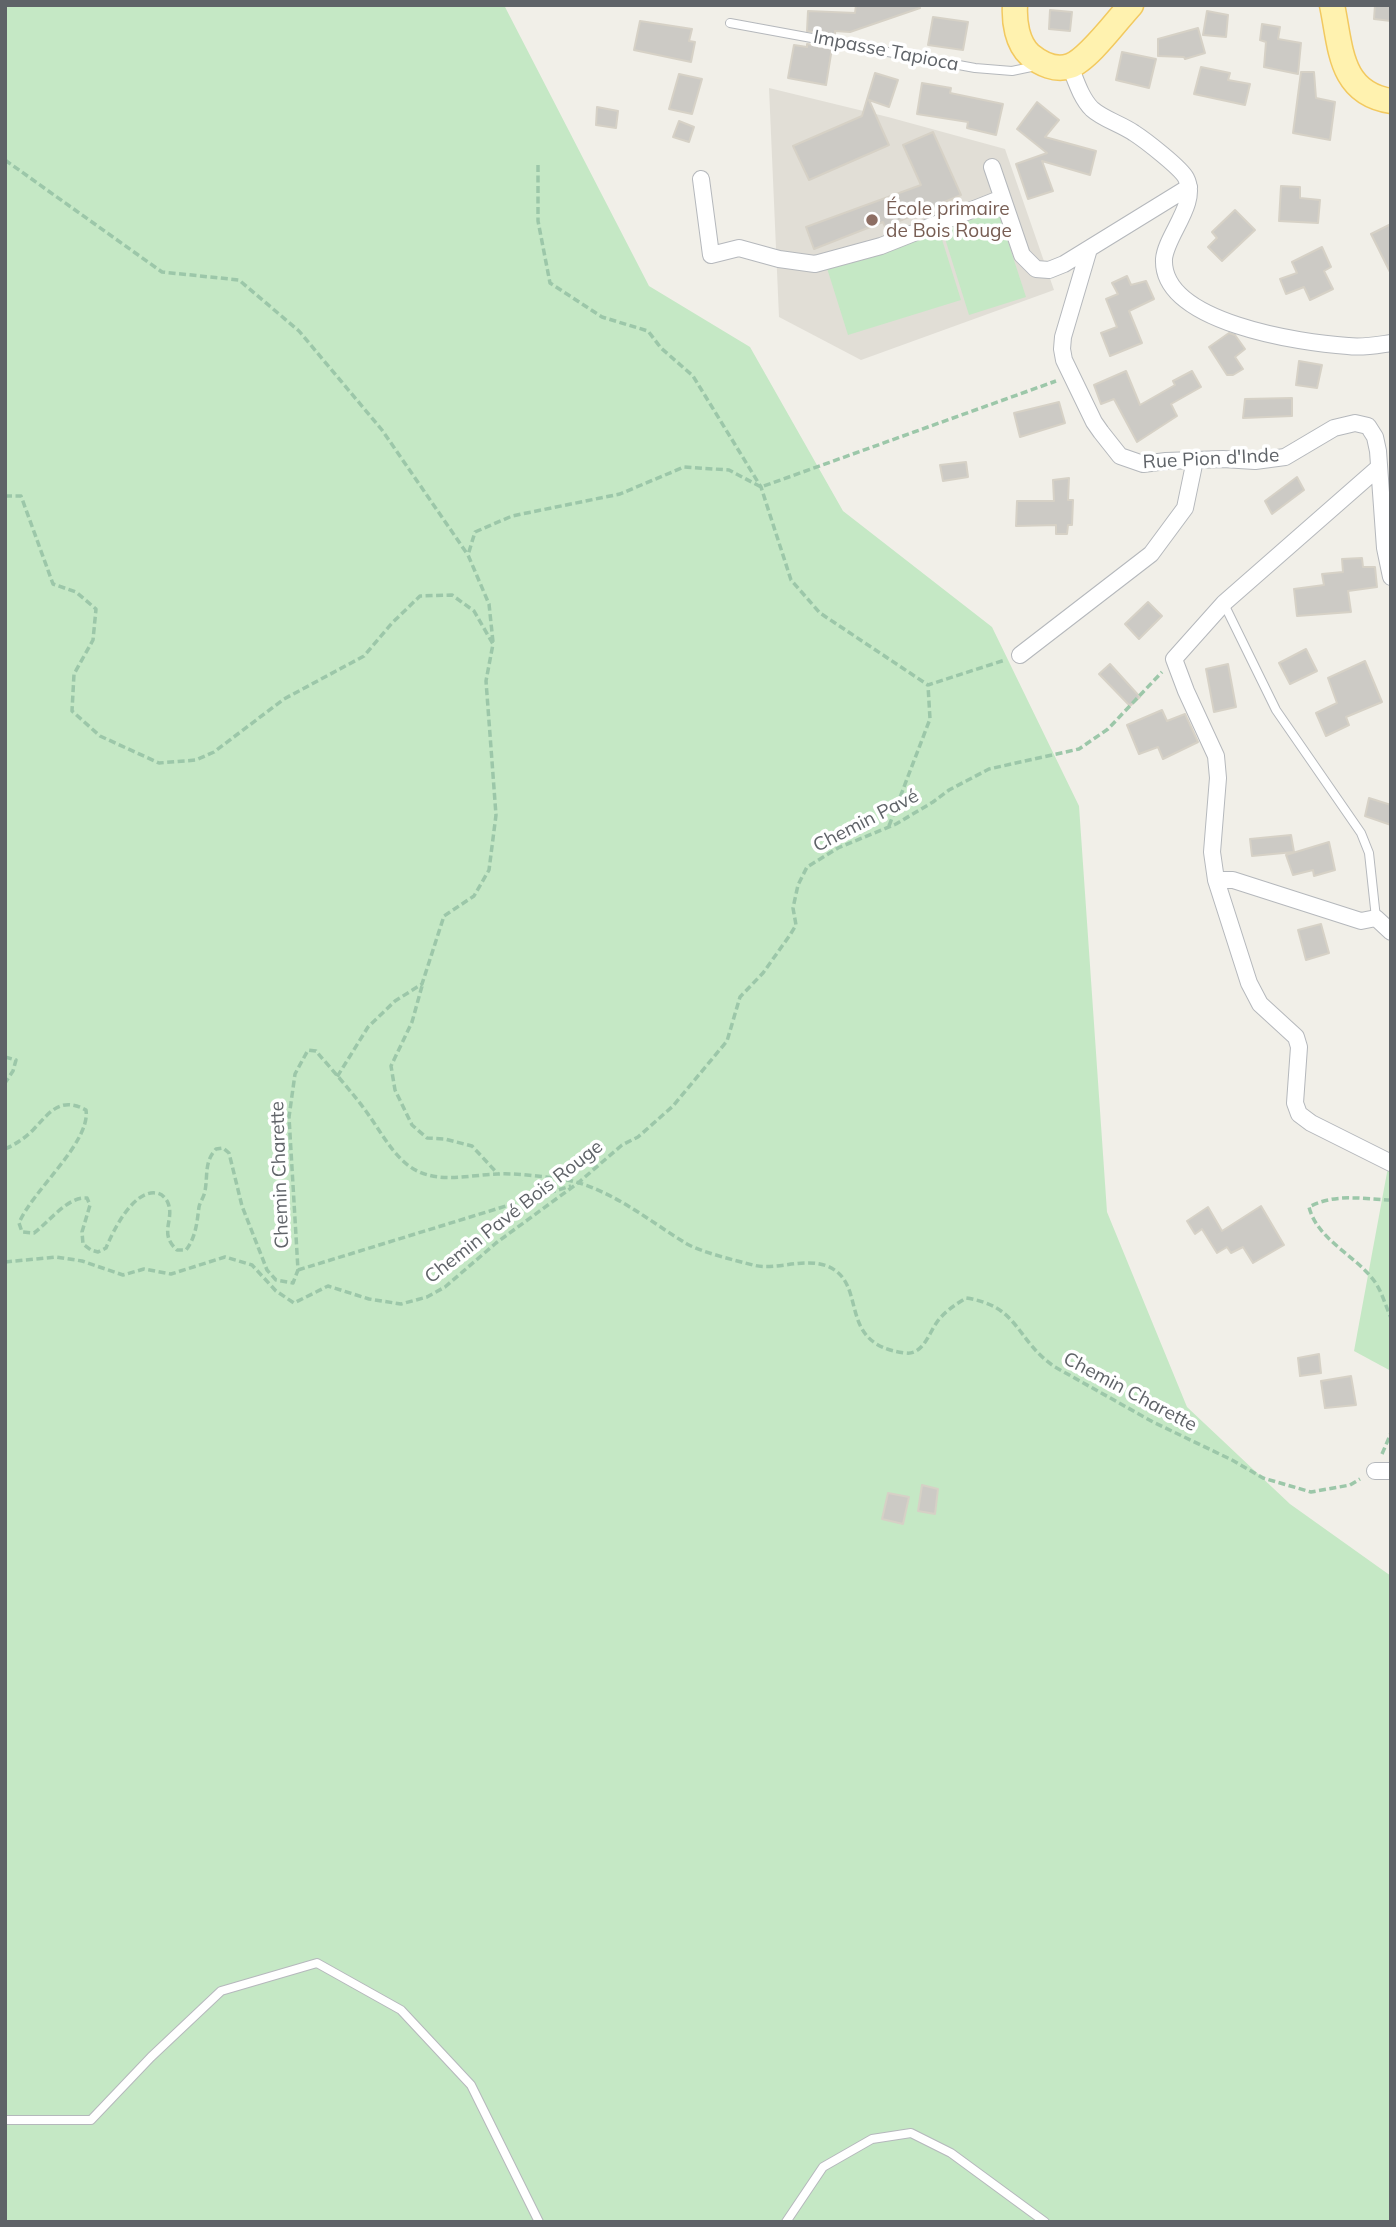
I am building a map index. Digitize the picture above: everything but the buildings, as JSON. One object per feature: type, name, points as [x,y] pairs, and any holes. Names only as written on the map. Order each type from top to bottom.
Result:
[{"type":"main road","points":[[1015,5],[1016,32],[1027,53],[1043,65],[1070,66],[1085,55],[1131,5]]},
{"type":"main road","points":[[1332,5],[1346,74],[1360,90],[1391,102]]},
{"type":"street","points":[[1070,66],[1080,92],[1093,109],[1134,132],[1186,178],[1189,197],[1164,259],[1168,278],[1181,296],[1202,312],[1221,320],[1283,336],[1348,346],[1368,347],[1391,343]]},
{"type":"street","points":[[992,167],[1022,255],[1036,269],[1049,270],[1064,264],[1189,187]]},
{"type":"street","points":[[701,179],[711,255],[739,248],[779,259],[815,264],[881,246],[1002,198]]},
{"type":"street","name":"Rue Pion d'Inde","points":[[1089,249],[1063,337],[1062,349],[1094,422],[1120,456],[1143,464],[1195,460],[1255,461],[1285,457],[1334,428],[1355,423],[1368,426],[1375,437],[1385,548],[1391,577]]},
{"type":"street","points":[[1020,654],[1151,554],[1185,508],[1195,460]]},
{"type":"street","points":[[1378,468],[1224,603],[1174,659],[1216,756],[1218,778],[1212,852],[1216,880],[1249,983],[1260,1004],[1296,1037],[1299,1047],[1295,1103],[1299,1114],[1311,1123],[1391,1163]]},
{"type":"street","points":[[1216,880],[1233,880],[1361,920],[1376,918],[1391,932]]},
{"type":"lane","name":"Impasse Tapioca","points":[[730,23],[975,68],[1012,71],[1043,65]]},
{"type":"lane","points":[[1224,603],[1276,710],[1361,833],[1368,853],[1376,918]]},
{"type":"lane","points":[[5,2120],[91,2120],[151,2057],[221,1991],[317,1963],[401,2010],[471,2084],[539,2222]]},
{"type":"lane","points":[[786,2222],[823,2167],[872,2139],[911,2133],[951,2153],[1045,2222]]},
{"type":"path","points":[[5,160],[162,272],[239,280],[299,331],[382,430],[468,555],[489,604],[493,644],[486,681],[496,815],[489,870],[474,896],[444,916],[412,1022],[391,1066],[394,1090],[412,1125],[427,1138],[445,1139],[472,1146],[498,1174]]},
{"type":"path","points":[[538,165],[538,221],[550,283],[602,317],[648,331],[661,348],[693,376],[761,486],[791,580],[820,613],[928,685]]},
{"type":"path","points":[[468,555],[475,532],[512,516],[620,494],[684,467],[729,470],[761,486],[1072,376]]},
{"type":"path","points":[[5,496],[21,496],[53,584],[76,592],[96,609],[93,640],[74,674],[72,710],[100,736],[159,763],[195,761],[214,752],[284,699],[364,656],[391,623],[420,596],[452,595],[474,611],[493,644]]},
{"type":"path","points":[[928,685],[1020,654]]},
{"type":"path","name":"Chemin Pavé","points":[[740,998],[763,973],[796,925],[793,908],[798,885],[807,867],[831,852],[889,827],[989,769],[1079,750],[1108,729],[1174,659]]},
{"type":"path","points":[[889,827],[930,719],[928,685]]},
{"type":"path","points":[[337,1077],[368,1027],[395,1001],[422,984]]},
{"type":"path","name":"Chemin Pavé Bois Rouge","points":[[5,1262],[56,1257],[82,1261],[123,1275],[144,1269],[171,1274],[225,1257],[252,1265],[276,1291],[294,1303],[328,1286],[387,1303],[412,1302],[445,1287],[496,1243],[578,1183],[622,1145],[638,1137],[673,1106],[727,1041],[740,998]]},
{"type":"path","name":"Chemin Charette","points":[[5,1149],[19,1142],[63,1104],[74,1103],[86,1110],[87,1118],[72,1146],[25,1208],[19,1223],[22,1232],[34,1233],[69,1203],[81,1197],[87,1198],[90,1205],[82,1232],[83,1244],[98,1252],[106,1248],[134,1201],[155,1192],[163,1195],[169,1205],[169,1243],[177,1250],[186,1250],[194,1236],[200,1216],[199,1206],[205,1195],[208,1157],[216,1149],[223,1148],[229,1153],[242,1206],[267,1270],[276,1280],[293,1283],[298,1270],[289,1118],[293,1081],[308,1050],[316,1051],[369,1116],[390,1147],[410,1167],[430,1177],[498,1174],[559,1178],[598,1190],[690,1245],[757,1266],[813,1263],[828,1266],[840,1276],[848,1288],[860,1328],[879,1347],[910,1354],[922,1347],[937,1322],[951,1308],[966,1298],[992,1305],[1001,1309],[1040,1357],[1055,1367],[1153,1422],[1232,1460],[1262,1478],[1311,1492],[1350,1485],[1383,1471]]},
{"type":"path","points":[[5,1057],[16,1060],[5,1083]]},
{"type":"path","points":[[298,1270],[578,1183]]},
{"type":"path","points":[[1391,1200],[1333,1197],[1309,1207],[1312,1218],[1335,1245],[1375,1282],[1391,1318]]},
{"type":"path","points":[[1383,1471],[1391,1433]]},
{"type":"shaded area","name":"École primaire de Bois Rouge","points":[[769,88],[1005,149],[1054,290],[861,360],[779,317]]},
{"type":"green space","points":[[5,5],[504,5],[649,286],[750,347],[843,511],[992,627],[1079,806],[1107,1212],[1187,1407],[1290,1504],[1391,1576],[1391,2222],[5,2222]]},
{"type":"green space","points":[[998,211],[1026,297],[969,315],[942,229]]},
{"type":"green space","points":[[939,230],[961,300],[848,335],[826,265]]},
{"type":"green space","points":[[1391,1151],[1391,1371],[1354,1351]]},
{"type":"place","name":"École primaire de Bois Rouge","points":[[872,220]]}]
